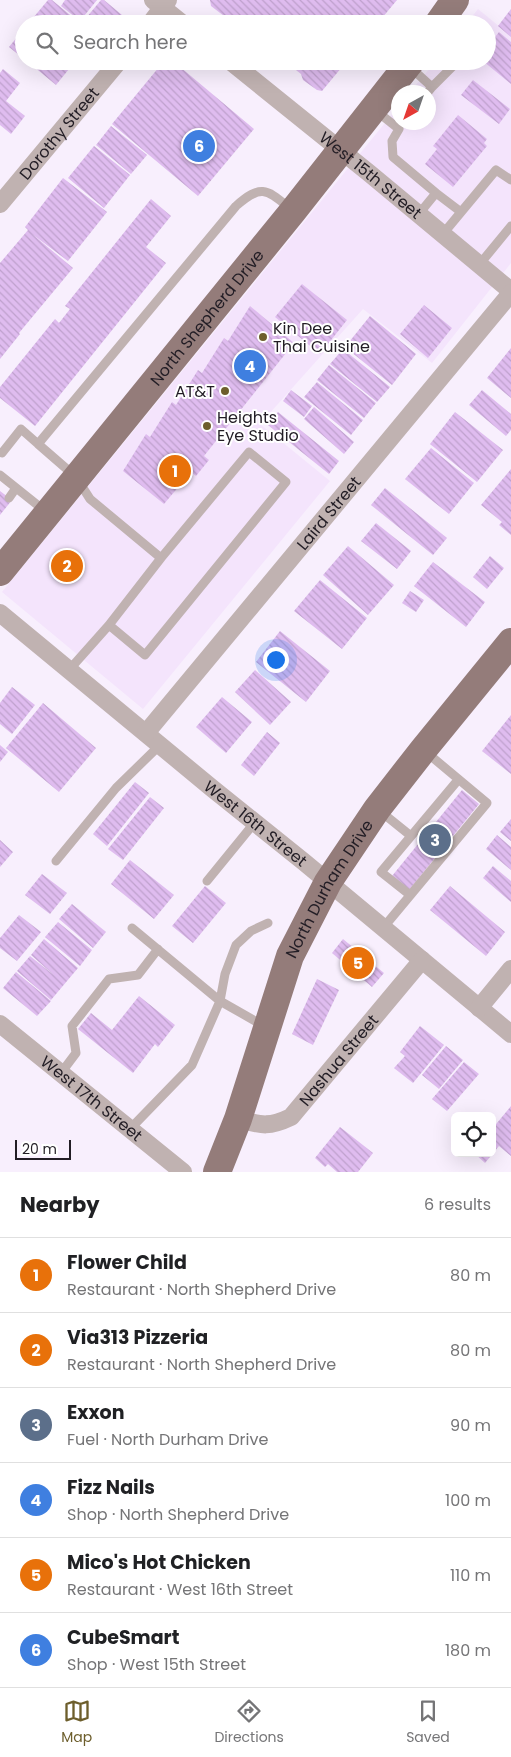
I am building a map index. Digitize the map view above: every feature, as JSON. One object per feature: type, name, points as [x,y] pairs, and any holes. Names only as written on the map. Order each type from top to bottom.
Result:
[{"type":"main road","name":"North Shepherd Drive","points":[[0,572],[294,211],[404,70]]},
{"type":"main road","name":"North Durham Drive","points":[[216,1172],[238,1119],[290,956],[328,882],[377,810],[511,642]]},
{"type":"street","points":[[155,15],[161,3],[174,15]]},
{"type":"street","name":"Dorothy Street","points":[[0,204],[112,70]]},
{"type":"street","name":"West 15th Street","points":[[241,70],[342,150],[511,292]]},
{"type":"street","name":"Laird Street","points":[[146,733],[511,292]]},
{"type":"street","name":"West 16th Street","points":[[0,613],[511,1034]]},
{"type":"street","name":"Nashua Street","points":[[238,1119],[258,1124],[276,1124],[291,1118],[422,960]]},
{"type":"street","points":[[479,1008],[511,969]]},
{"type":"street","name":"West 17th Street","points":[[0,1024],[183,1172]]},
{"type":"lane","points":[[414,70],[426,85]]},
{"type":"lane","points":[[435,85],[449,70]]},
{"type":"lane","points":[[374,110],[391,120]]},
{"type":"lane","points":[[399,130],[392,141],[393,157],[460,212]]},
{"type":"lane","points":[[442,235],[496,170],[510,178]]},
{"type":"lane","points":[[38,444],[236,206],[260,190],[271,194],[294,211]]},
{"type":"lane","points":[[418,215],[436,193]]},
{"type":"lane","points":[[480,265],[511,226]]},
{"type":"lane","points":[[2,452],[21,429],[76,477],[90,499],[161,558]]},
{"type":"lane","points":[[69,670],[109,625],[161,558],[249,452],[286,482],[146,654],[109,625]]},
{"type":"lane","points":[[0,475],[47,513]]},
{"type":"lane","points":[[9,498],[16,488]]},
{"type":"lane","points":[[56,861],[116,788],[160,745]]},
{"type":"lane","points":[[383,928],[487,803],[423,750]]},
{"type":"lane","points":[[410,895],[381,872],[458,780]]},
{"type":"lane","points":[[377,810],[411,836]]},
{"type":"lane","points":[[208,881],[255,822]]},
{"type":"lane","points":[[130,1129],[192,1065],[220,1001],[226,974],[236,945],[251,931],[268,923]]},
{"type":"lane","points":[[132,928],[220,1001],[266,1027]]},
{"type":"lane","points":[[61,1074],[76,1053],[72,1026],[110,979],[138,975],[158,949]]},
{"type":"shaded area","points":[[478,9],[485,15],[473,15]]},
{"type":"shaded area","points":[[496,24],[511,36],[511,263],[432,363],[363,309],[260,424],[330,481],[143,709],[2,592],[391,116],[391,130],[436,130],[436,85],[416,85],[428,70],[496,70]]},
{"type":"building","points":[[48,0],[52,0],[70,15],[36,15]]},
{"type":"building","points":[[65,0],[97,0],[85,15],[72,15],[61,6]]},
{"type":"building","points":[[101,0],[104,0],[122,15],[88,15]]},
{"type":"building","points":[[210,0],[397,0],[384,15],[223,15],[211,6]]},
{"type":"building","points":[[511,9],[511,37],[498,26]]},
{"type":"building","points":[[499,32],[511,42],[511,84],[494,70],[496,70],[496,36]]},
{"type":"building","points":[[15,40],[15,52],[9,47]]},
{"type":"building","points":[[3,69],[20,83],[6,101],[25,116],[11,134],[0,125],[0,73]]},
{"type":"building","points":[[38,70],[68,70],[56,85]]},
{"type":"building","points":[[157,70],[184,70],[254,129],[198,196],[112,124]]},
{"type":"building","points":[[296,70],[340,70],[322,91],[317,90],[303,80],[301,74]]},
{"type":"building","points":[[473,80],[510,109],[499,124],[461,95]]},
{"type":"building","points":[[458,115],[487,139],[484,143],[487,146],[453,187],[425,164],[437,149],[433,146]]},
{"type":"building","points":[[111,126],[147,155],[131,174],[96,145]]},
{"type":"building","points":[[94,146],[130,175],[104,208],[68,178]]},
{"type":"building","points":[[63,178],[107,212],[68,261],[32,234],[73,268],[0,359],[0,263],[28,230],[25,227]]},
{"type":"building","points":[[151,199],[171,216],[146,247],[166,263],[35,426],[0,398],[0,387],[55,319],[59,323],[70,309],[65,306]]},
{"type":"building","points":[[302,284],[347,320],[320,354],[275,317]]},
{"type":"building","points":[[424,305],[452,328],[428,358],[400,334]]},
{"type":"building","points":[[250,306],[294,343],[204,456],[209,460],[196,476],[191,472],[164,504],[123,471],[146,434],[150,437],[172,402],[176,405],[198,370],[202,373],[224,338],[228,341]]},
{"type":"building","points":[[370,316],[416,354],[392,385],[345,347]]},
{"type":"building","points":[[511,348],[511,398],[487,378]]},
{"type":"building","points":[[343,349],[390,387],[377,402],[330,364]]},
{"type":"building","points":[[329,365],[376,403],[364,418],[317,380]]},
{"type":"building","points":[[317,382],[363,420],[351,435],[304,397]]},
{"type":"building","points":[[291,390],[312,406],[304,417],[283,401]]},
{"type":"building","points":[[482,390],[511,414],[511,430],[506,436],[469,405]]},
{"type":"building","points":[[314,407],[354,442],[344,454],[304,419]]},
{"type":"building","points":[[278,412],[339,461],[329,474],[268,425]]},
{"type":"building","points":[[455,412],[503,450],[477,482],[430,444]]},
{"type":"building","points":[[431,448],[474,483],[449,514],[405,479]]},
{"type":"building","points":[[511,469],[511,535],[499,525],[502,522],[481,505]]},
{"type":"building","points":[[385,488],[447,538],[433,555],[371,505]]},
{"type":"building","points":[[0,491],[12,500],[0,515]]},
{"type":"building","points":[[376,523],[411,551],[397,569],[361,541]]},
{"type":"building","points":[[348,546],[394,585],[368,615],[323,575]]},
{"type":"building","points":[[490,556],[504,568],[487,589],[473,577]]},
{"type":"building","points":[[433,562],[485,602],[466,627],[414,586]]},
{"type":"building","points":[[320,580],[367,618],[342,649],[294,611]]},
{"type":"building","points":[[410,591],[424,600],[416,612],[402,603]]},
{"type":"building","points":[[280,631],[330,671],[306,702],[256,662]]},
{"type":"building","points":[[255,670],[291,702],[270,725],[235,692]]},
{"type":"building","points":[[12,687],[35,705],[12,734],[0,724],[0,703]]},
{"type":"building","points":[[222,697],[252,722],[226,753],[196,727]]},
{"type":"building","points":[[43,703],[96,748],[59,792],[6,748]]},
{"type":"building","points":[[511,715],[511,774],[482,751]]},
{"type":"building","points":[[267,732],[280,743],[254,776],[241,765]]},
{"type":"building","points":[[0,745],[8,752],[0,762]]},
{"type":"building","points":[[135,782],[149,793],[107,846],[93,834]]},
{"type":"building","points":[[462,790],[479,804],[409,890],[392,876]]},
{"type":"building","points":[[150,797],[164,808],[123,860],[108,849]]},
{"type":"building","points":[[511,819],[511,841],[500,832]]},
{"type":"building","points":[[497,835],[511,847],[511,870],[486,849]]},
{"type":"building","points":[[0,840],[13,852],[0,867]]},
{"type":"building","points":[[130,860],[174,895],[154,919],[111,884]]},
{"type":"building","points":[[493,866],[511,881],[511,902],[483,878]]},
{"type":"building","points":[[42,874],[67,893],[50,914],[25,895]]},
{"type":"building","points":[[205,886],[226,903],[193,943],[172,926]]},
{"type":"building","points":[[450,886],[505,932],[486,956],[430,910]]},
{"type":"building","points":[[72,904],[106,932],[93,948],[59,919]]},
{"type":"building","points":[[19,915],[41,932],[17,961],[0,948],[0,938]]},
{"type":"building","points":[[58,922],[92,950],[80,966],[45,937]]},
{"type":"building","points":[[44,939],[78,968],[51,1000],[17,971],[30,956],[55,976],[31,955]]},
{"type":"building","points":[[343,939],[384,973],[372,987],[332,953]]},
{"type":"building","points":[[16,972],[51,1001],[37,1016],[3,988]]},
{"type":"building","points":[[317,979],[339,990],[313,1045],[292,1034]]},
{"type":"building","points":[[139,996],[175,1025],[158,1047],[155,1044],[133,1073],[78,1029],[91,1013],[112,1030]]},
{"type":"building","points":[[420,1026],[444,1045],[413,1083],[394,1068],[405,1056],[400,1052]]},
{"type":"building","points":[[446,1046],[463,1060],[439,1089],[422,1075]]},
{"type":"building","points":[[464,1062],[479,1074],[447,1111],[432,1099]]},
{"type":"building","points":[[511,1106],[511,1156],[499,1146],[496,1150],[496,1124]]},
{"type":"building","points":[[340,1127],[373,1153],[358,1172],[337,1172],[328,1164],[325,1167],[315,1158]]},
{"type":"building","points":[[478,1157],[490,1157],[485,1163]]},
{"type":"place","name":"CubeSmart","points":[[199,146]]},
{"type":"place","name":"Kin Dee Thai Cuisine","points":[[263,337]]},
{"type":"place","name":"Fizz Nails","points":[[250,366]]},
{"type":"place","name":"AT&T","points":[[225,391]]},
{"type":"place","name":"Heights Eye Studio","points":[[207,426]]},
{"type":"place","name":"Flower Child","points":[[175,471]]},
{"type":"place","name":"Via313 Pizzeria","points":[[67,566]]},
{"type":"place","name":"Exxon","points":[[435,840]]},
{"type":"place","name":"Mico's Hot Chicken","points":[[358,963]]}]
